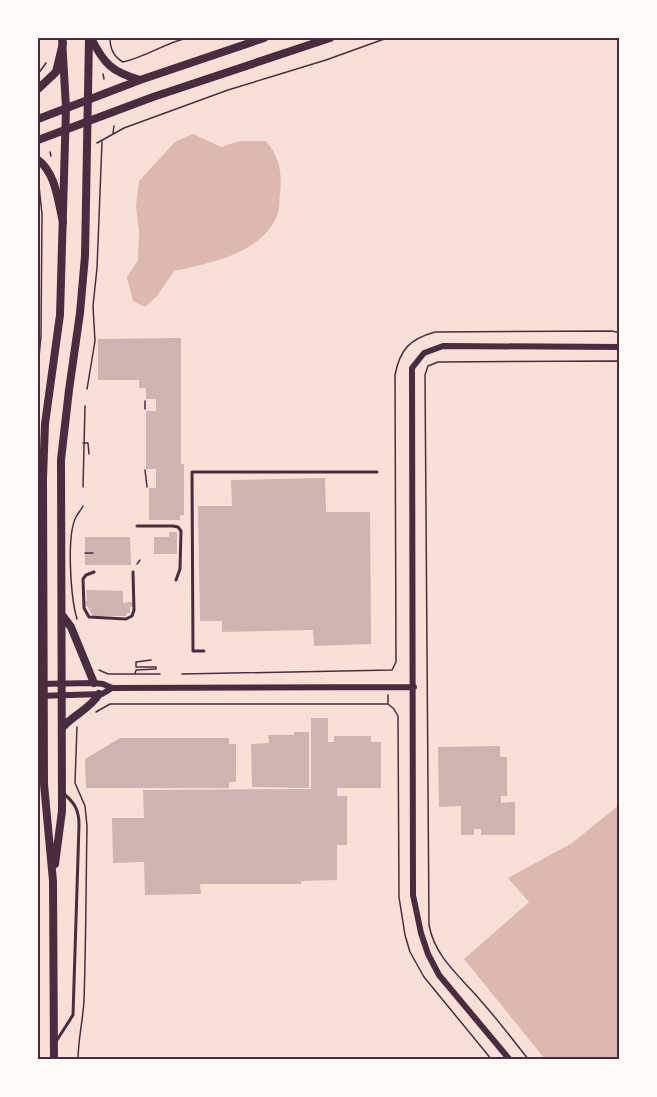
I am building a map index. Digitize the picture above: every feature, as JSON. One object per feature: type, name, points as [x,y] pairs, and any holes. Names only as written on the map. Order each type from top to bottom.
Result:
[{"type":"main road","points":[[90,38],[99,53],[119,74],[140,80]]},
{"type":"main road","points":[[38,119],[140,80],[264,38]]},
{"type":"main road","points":[[38,140],[330,38]]},
{"type":"main road","points":[[38,89],[56,72],[62,40]]},
{"type":"main road","points":[[38,160],[43,164],[52,180],[63,222]]},
{"type":"street","points":[[53,881],[62,811],[61,460],[84,268],[90,38]]},
{"type":"street","points":[[54,1059],[53,881],[44,784],[40,658],[45,424],[60,315],[66,108],[62,40]]},
{"type":"street","points":[[510,1059],[439,975],[428,954],[418,924],[413,896],[411,368],[424,353],[443,346],[620,347]]},
{"type":"street","points":[[62,615],[71,627],[94,683]]},
{"type":"street","points":[[40,684],[94,683],[112,688],[414,687]]},
{"type":"street","points":[[41,696],[99,694],[112,688]]},
{"type":"street","points":[[62,728],[70,718],[93,703],[99,694]]},
{"type":"street","points":[[38,737],[44,748]]},
{"type":"lane","points":[[204,651],[193,651],[192,472],[377,472]]},
{"type":"lane","points":[[137,526],[173,526],[178,527],[181,531],[180,569],[176,580]]},
{"type":"lane","points":[[94,572],[83,579],[84,608],[91,619],[126,619],[132,616],[134,610],[133,572]]},
{"type":"lane","points":[[54,1045],[73,1015],[79,825],[74,801],[62,792]]},
{"type":"path","points":[[110,38],[110,45],[117,59],[123,62],[187,38]]},
{"type":"path","points":[[97,143],[124,128],[228,90],[326,60],[387,38]]},
{"type":"path","points":[[38,74],[46,63]]},
{"type":"path","points":[[98,75],[103,74],[104,79]]},
{"type":"path","points":[[113,134],[114,126]]},
{"type":"path","points":[[87,389],[95,341],[93,306],[97,268],[102,141]]},
{"type":"path","points":[[50,152],[51,156],[55,155]]},
{"type":"path","points":[[38,177],[42,214],[41,336],[38,367]]},
{"type":"path","points":[[183,674],[392,670],[396,662],[396,375],[398,359],[419,336],[435,332],[612,331],[620,333]]},
{"type":"path","points":[[529,1059],[498,1020],[442,958],[430,929],[425,375],[428,366],[438,362],[617,361],[620,363]]},
{"type":"path","points":[[145,401],[145,409]]},
{"type":"path","points":[[83,487],[85,406]]},
{"type":"path","points":[[83,443],[88,443],[89,454]]},
{"type":"path","points":[[145,470],[147,487]]},
{"type":"path","points":[[85,553],[93,553]]},
{"type":"path","points":[[135,674],[136,670],[156,669],[156,667],[136,667],[136,662],[151,660]]},
{"type":"path","points":[[387,670],[387,676]]},
{"type":"path","points":[[90,716],[110,704],[388,704],[398,716],[399,897]]},
{"type":"path","points":[[78,1059],[78,1040],[83,1020],[85,970],[87,826],[85,806],[75,783],[75,745],[77,726],[80,721]]},
{"type":"shaded area","points":[[193,134],[221,147],[240,141],[266,141],[277,159],[280,172],[278,214],[259,240],[247,248],[218,260],[174,271],[157,296],[145,307],[133,301],[127,277],[138,260],[139,232],[136,206],[139,181],[175,142]]},
{"type":"shaded area","points":[[619,805],[619,1059],[545,1059],[464,959],[529,902],[508,878],[572,843]]},
{"type":"building","points":[[181,338],[181,464],[184,464],[184,515],[180,515],[180,520],[149,520],[149,488],[156,488],[156,469],[146,469],[146,411],[156,411],[156,399],[146,399],[146,388],[139,388],[139,380],[98,380],[98,339]]},
{"type":"building","points":[[325,478],[326,512],[370,512],[371,644],[314,646],[313,630],[222,632],[222,621],[200,621],[198,506],[232,506],[231,480]]},
{"type":"building","points":[[169,532],[177,532],[177,554],[154,554],[154,537],[169,537]]},
{"type":"building","points":[[85,537],[130,537],[131,565],[85,565]]},
{"type":"building","points":[[86,590],[123,591],[123,603],[135,601],[135,607],[130,607],[130,613],[126,616],[93,616],[87,606],[83,606],[83,601],[87,601]]},
{"type":"building","points":[[311,718],[328,718],[328,742],[334,742],[334,736],[371,736],[371,742],[381,742],[381,788],[337,788],[337,796],[347,796],[347,845],[337,845],[337,880],[301,881],[301,884],[200,884],[201,894],[145,895],[144,862],[113,863],[112,818],[144,818],[143,790],[311,789]]},
{"type":"building","points":[[294,732],[309,732],[309,788],[252,787],[251,744],[269,743],[268,735],[294,735]]},
{"type":"building","points":[[120,738],[229,738],[229,744],[236,744],[236,782],[229,782],[229,788],[86,788],[85,759]]},
{"type":"building","points":[[500,746],[500,757],[507,757],[507,796],[501,796],[501,803],[515,802],[515,835],[481,835],[481,829],[474,829],[474,835],[461,835],[461,806],[439,807],[438,747]]}]
